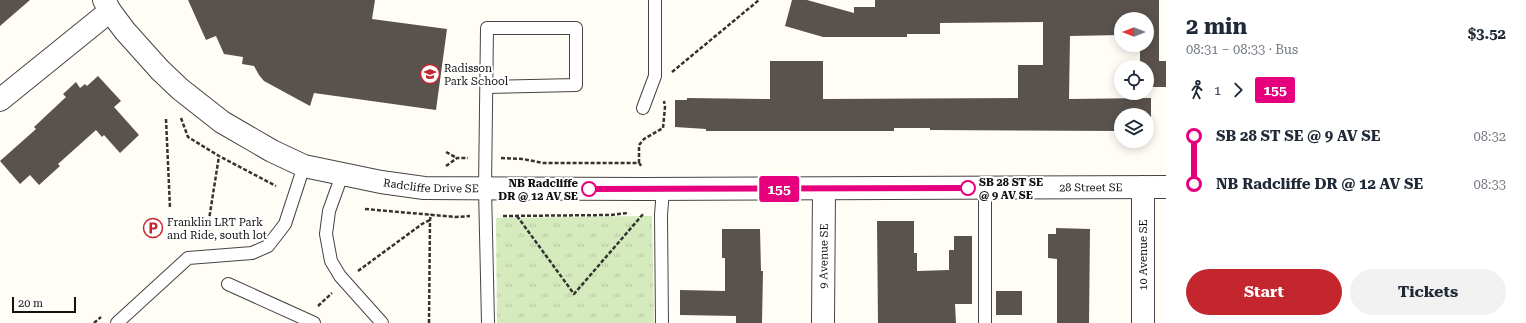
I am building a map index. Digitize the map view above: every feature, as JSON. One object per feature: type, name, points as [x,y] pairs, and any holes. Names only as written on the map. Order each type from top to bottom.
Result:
[{"type":"street","points":[[0,100],[107,5]]},
{"type":"street","name":"Radcliffe Drive SE","points":[[107,5],[142,51],[175,84],[201,106],[249,139],[304,166],[342,175],[424,188],[824,189]]},
{"type":"street","name":"10 Avenue SE","points":[[1143,187],[1143,323]]},
{"type":"street","name":"28 Street SE","points":[[824,189],[1166,187]]},
{"type":"street","name":"9 Avenue SE","points":[[823,323],[824,189]]},
{"type":"lane","points":[[643,108],[655,76],[655,0]]},
{"type":"lane","points":[[487,87],[576,85],[576,28],[487,28],[485,188],[488,323]]},
{"type":"lane","points":[[117,323],[188,258],[252,253],[268,246],[285,224],[304,166]]},
{"type":"lane","points":[[342,175],[329,211],[326,234],[331,261],[340,276],[382,323]]},
{"type":"lane","points":[[985,188],[985,323]]},
{"type":"lane","points":[[662,323],[663,189]]},
{"type":"lane","points":[[228,284],[314,323]]},
{"type":"path","points":[[670,74],[760,0]]},
{"type":"path","points":[[639,163],[638,146],[644,139],[662,128],[665,107],[664,94]]},
{"type":"path","points":[[166,119],[170,208]]},
{"type":"path","points":[[188,137],[219,156],[276,186]]},
{"type":"path","points":[[446,152],[457,158]]},
{"type":"path","points":[[207,257],[208,226],[219,156]]},
{"type":"path","points":[[365,209],[431,214],[429,323]]},
{"type":"path","points":[[517,216],[574,294],[647,210],[640,211]]},
{"type":"path","points":[[562,215],[611,215],[633,212]]},
{"type":"path","points":[[356,273],[422,224],[430,220]]},
{"type":"path","points":[[318,306],[335,290]]},
{"type":"green space","points":[[652,216],[654,323],[497,323],[496,218]]},
{"type":"building","points":[[0,0],[30,0],[0,26]]},
{"type":"building","points":[[188,0],[375,0],[372,19],[447,29],[436,110],[314,93],[310,106],[264,81],[254,66],[242,64],[243,57],[224,54],[216,36],[206,40]]},
{"type":"building","points":[[792,0],[807,0],[854,13],[854,7],[875,7],[875,0],[1159,0],[1159,61],[1166,61],[1166,87],[1154,87],[1154,60],[1140,60],[1140,52],[1154,52],[1154,12],[1114,12],[1114,35],[1070,36],[1069,99],[1151,100],[1151,108],[1114,108],[1114,131],[930,130],[930,128],[894,128],[894,131],[706,131],[706,129],[675,127],[675,100],[687,100],[687,98],[770,99],[770,61],[823,61],[823,99],[1018,98],[1018,65],[1043,65],[1043,22],[940,23],[940,34],[907,34],[907,37],[823,37],[785,26]]},
{"type":"building","points":[[98,76],[121,101],[114,107],[139,135],[120,153],[104,135],[102,137],[96,130],[58,164],[60,166],[39,185],[30,175],[20,184],[0,161],[36,129],[34,127],[66,97],[63,94],[76,82],[80,88],[85,84],[87,86]]},
{"type":"building","points":[[877,221],[914,221],[914,253],[917,253],[917,271],[949,270],[949,250],[954,250],[954,236],[972,236],[972,304],[955,304],[956,323],[878,323]]},
{"type":"building","points":[[1056,228],[1090,229],[1089,323],[1057,323],[1057,259],[1048,258],[1048,234],[1056,234]]},
{"type":"building","points":[[722,229],[760,229],[761,271],[763,271],[762,323],[736,323],[736,316],[680,315],[680,290],[725,291],[725,258],[722,258]]},
{"type":"building","points":[[996,291],[1022,291],[1022,315],[996,315]]},
{"type":"bus line","name":"155","points":[[589,189],[968,188]]},
{"type":"place","name":"Radisson Park School","points":[[430,74]]},
{"type":"place","name":"SB 28 ST SE @ 9 AV SE","points":[[968,188]]},
{"type":"place","name":"NB Radcliffe DR @ 12 AV SE","points":[[589,189]]},
{"type":"place","name":"Franklin LRT Park and Ride, south lot","points":[[153,228]]}]
